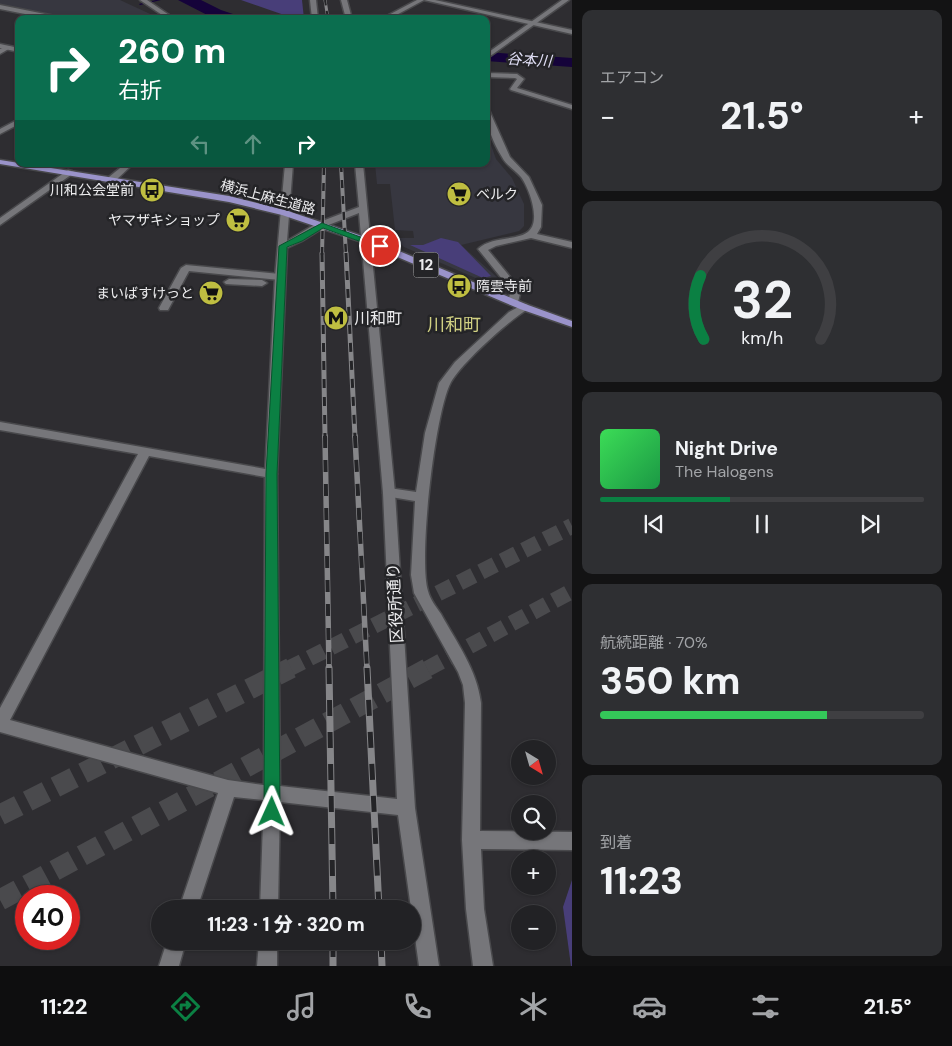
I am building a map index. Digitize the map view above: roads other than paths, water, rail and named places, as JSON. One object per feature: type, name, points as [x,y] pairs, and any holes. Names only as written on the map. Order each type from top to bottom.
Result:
[{"type":"main road","name":"横浜上麻生道路","points":[[0,162],[15,164]]},
{"type":"main road","name":"横浜上麻生道路","points":[[36,167],[229,199],[285,213],[365,240],[518,304],[572,324]]},
{"type":"street","points":[[144,0],[166,15]]},
{"type":"street","points":[[313,0],[315,15]]},
{"type":"street","points":[[344,0],[348,15]]},
{"type":"street","points":[[392,15],[421,0]]},
{"type":"street","points":[[427,0],[572,32]]},
{"type":"street","points":[[490,55],[566,0]]},
{"type":"street","points":[[0,7],[40,15]]},
{"type":"street","points":[[0,46],[15,49]]},
{"type":"street","points":[[0,52],[9,48]]},
{"type":"street","points":[[490,75],[517,76],[521,80],[514,89],[572,107]]},
{"type":"street","points":[[490,121],[506,158],[525,177],[538,205],[538,227],[532,235]]},
{"type":"street","points":[[0,132],[15,123]]},
{"type":"street","points":[[112,179],[126,167]]},
{"type":"street","points":[[269,900],[272,793],[271,474],[280,280],[289,167]]},
{"type":"street","name":"区役所通り","points":[[359,167],[389,493],[406,808],[429,966]]},
{"type":"street","points":[[0,222],[71,172]]},
{"type":"street","points":[[283,246],[299,239],[321,225],[363,208]]},
{"type":"street","points":[[483,966],[475,909],[472,840],[471,685],[459,658],[433,617],[421,593],[418,575],[422,497],[431,433],[445,383],[459,364],[513,314],[518,304],[516,290],[484,252],[484,249],[493,244],[532,235],[572,245]]},
{"type":"street","points":[[164,308],[186,268],[280,280]]},
{"type":"street","points":[[229,282],[280,280]]},
{"type":"street","points":[[0,426],[271,474]]},
{"type":"street","points":[[145,452],[0,724],[228,788],[406,808]]},
{"type":"street","points":[[389,493],[422,497]]},
{"type":"street","points":[[191,900],[228,788]]},
{"type":"street","points":[[472,840],[572,841]]},
{"type":"street","points":[[169,966],[174,950]]},
{"type":"street","points":[[267,966],[268,950]]},
{"type":"water","points":[[178,0],[201,0],[236,15],[207,15]]},
{"type":"water","name":"谷本川","points":[[490,52],[572,58],[572,67],[490,61]]},
{"type":"waterway","points":[[140,4],[160,0]]},
{"type":"tunnel","points":[[288,669],[572,526]]},
{"type":"tunnel","points":[[427,669],[572,591]]},
{"type":"tunnel","points":[[0,815],[291,668]]},
{"type":"tunnel","points":[[0,900],[429,668]]},
{"type":"railway","points":[[325,0],[327,15]]},
{"type":"railway","points":[[322,254],[324,167]]},
{"type":"railway","points":[[341,167],[346,255]]},
{"type":"railway","points":[[346,253],[355,437]]},
{"type":"railway","points":[[322,254],[325,437]]},
{"type":"railway","points":[[325,436],[329,669]]},
{"type":"railway","points":[[355,436],[367,669]]},
{"type":"railway","points":[[329,668],[333,900]]},
{"type":"railway","points":[[367,668],[379,900]]},
{"type":"railway","points":[[333,950],[333,966]]},
{"type":"railway","points":[[381,950],[382,966]]},
{"type":"place","name":"川和公会堂前","points":[[152,190]]},
{"type":"place","name":"ベルク","points":[[459,194]]},
{"type":"place","name":"ヤマザキショップ","points":[[238,220]]},
{"type":"place","name":"隋雲寺前","points":[[459,286]]},
{"type":"place","name":"まいばすけっと","points":[[211,293]]},
{"type":"place","name":"川和町","points":[[336,318]]},
{"type":"district","name":"川和町","points":[[454,325]]}]
